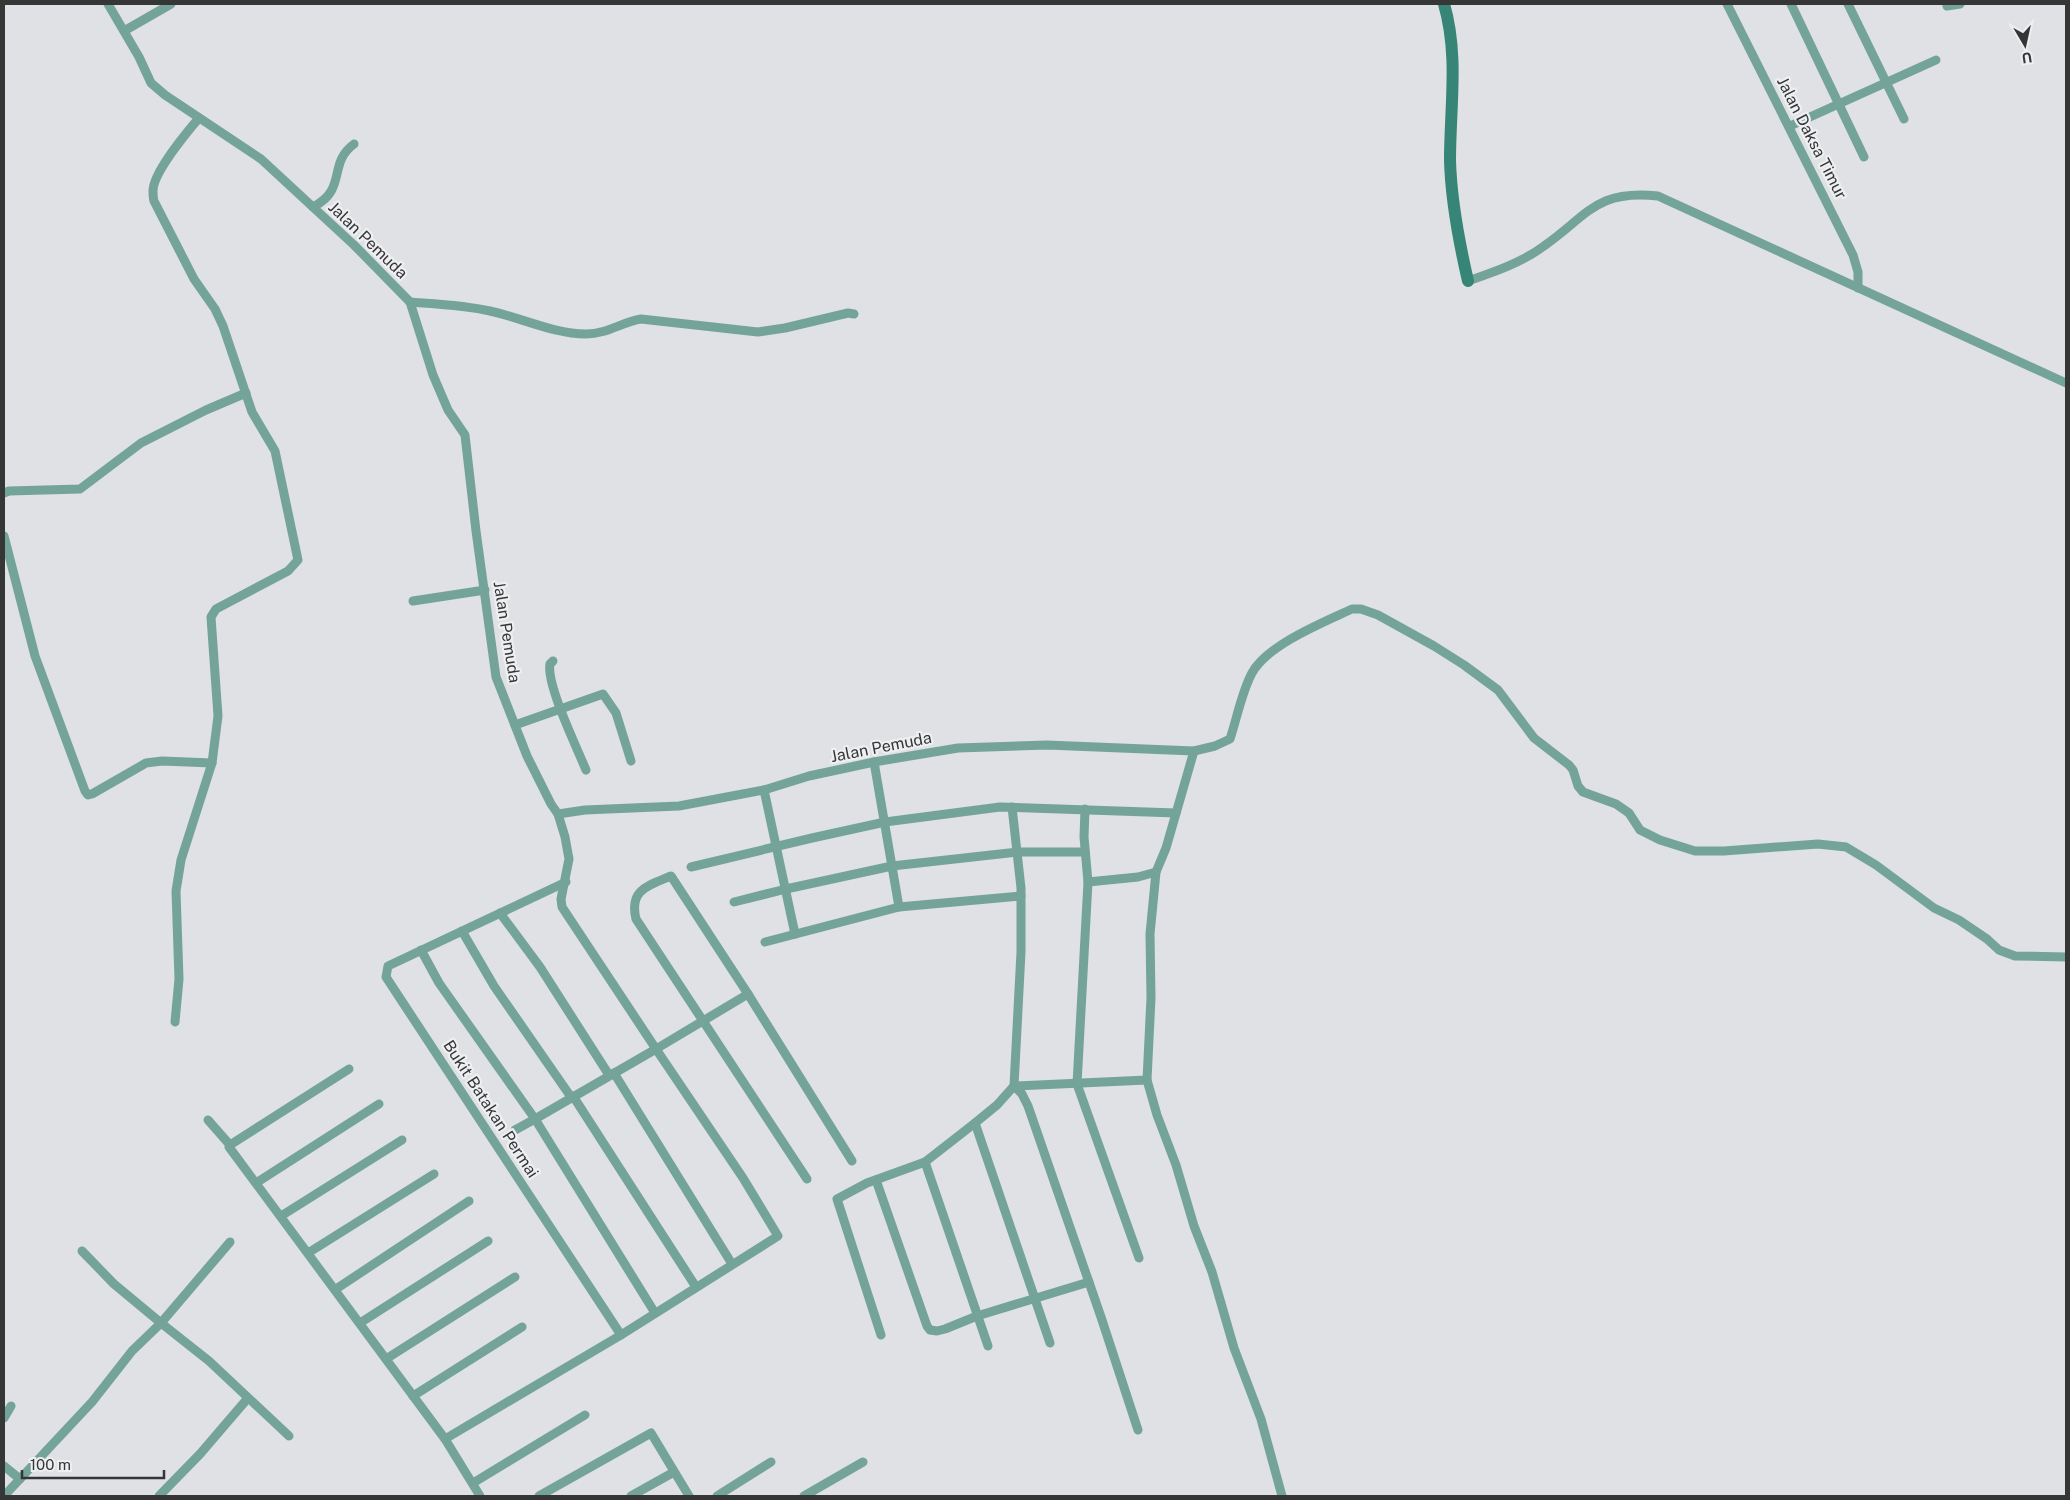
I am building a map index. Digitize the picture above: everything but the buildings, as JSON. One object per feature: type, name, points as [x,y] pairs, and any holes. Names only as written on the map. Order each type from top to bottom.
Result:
[{"type":"street","name":"Jalan Pemuda","points":[[108,4],[151,83],[165,95],[261,159],[410,302],[433,375],[448,410],[465,435],[496,677],[527,756],[558,814],[585,810],[679,806],[764,790],[809,776],[874,762],[968,747],[1048,745],[1194,751],[1216,746],[1230,739],[1252,673],[1260,662],[1289,639],[1352,609],[1361,609],[1378,615],[1434,646],[1498,690],[1534,738],[1569,765],[1573,770],[1578,786],[1583,792],[1616,804],[1629,813],[1640,830],[1678,847],[1695,851],[1724,851],[1818,844],[1846,847],[1876,865],[1934,908],[1959,920],[1987,939],[1999,950],[2015,956],[2066,957]]},
{"type":"street","points":[[124,31],[171,4]]},
{"type":"street","points":[[1444,4],[1453,43],[1450,161],[1456,219],[1468,281],[1511,265],[1532,254],[1598,204],[1619,196],[1641,194],[1658,196],[2066,383]]},
{"type":"street","name":"Jalan Daksa Timur","points":[[1727,4],[1790,126],[1852,255],[1858,272],[1858,288]]},
{"type":"street","points":[[1791,4],[1864,157]]},
{"type":"street","points":[[1848,4],[1904,120]]},
{"type":"street","points":[[1947,6],[1960,4]]},
{"type":"street","points":[[1790,126],[1936,60]]},
{"type":"street","points":[[175,1022],[179,979],[176,891],[181,860],[212,763],[218,716],[211,617],[216,609],[288,571],[298,560],[275,451],[252,412],[223,326],[215,310],[194,279],[154,201],[153,189],[157,177],[185,135],[199,118]]},
{"type":"street","points":[[313,207],[332,193],[342,157],[354,144]]},
{"type":"street","points":[[410,302],[489,311],[566,332],[587,334],[606,332],[631,320],[641,319],[758,332],[786,328],[848,313],[854,314]]},
{"type":"street","points":[[5,491],[80,489],[141,443],[206,410],[246,393]]},
{"type":"street","points":[[4,536],[6,564],[35,656],[88,795],[146,763],[162,761],[212,763]]},
{"type":"street","points":[[413,601],[484,590]]},
{"type":"street","points":[[553,661],[550,664],[549,674],[586,770]]},
{"type":"street","points":[[515,725],[603,694],[616,713],[631,761]]},
{"type":"street","points":[[1194,751],[1166,848],[1156,872],[1150,934],[1151,998],[1147,1080],[1157,1115],[1176,1164],[1194,1226],[1212,1272],[1234,1348],[1261,1419],[1282,1496]]},
{"type":"street","points":[[874,762],[899,907]]},
{"type":"street","points":[[764,790],[795,934]]},
{"type":"street","points":[[691,867],[885,822],[1012,807],[1176,813]]},
{"type":"street","points":[[881,1334],[837,1199],[876,1180],[925,1162],[997,1105],[1014,1086],[1021,952],[1021,896],[1012,807]]},
{"type":"street","points":[[1085,809],[1085,852],[1088,882],[1077,1084],[1139,1258]]},
{"type":"street","points":[[445,1439],[621,1335],[778,1236],[743,1178],[562,907],[561,899],[566,882],[569,859],[558,814]]},
{"type":"street","points":[[734,902],[892,866],[1018,852],[1085,852]]},
{"type":"street","points":[[1088,882],[1138,877],[1156,872]]},
{"type":"street","points":[[807,1179],[636,919],[633,906],[635,898],[640,892],[671,876],[748,994],[852,1160]]},
{"type":"street","name":"Bukit Batakan Permai","points":[[566,882],[388,966],[386,978],[621,1335]]},
{"type":"street","points":[[765,942],[899,907],[1021,896]]},
{"type":"street","points":[[500,913],[540,967],[612,1074],[732,1264]]},
{"type":"street","points":[[462,931],[494,986],[572,1097],[696,1287]]},
{"type":"street","name":"Bukit Batakan Permai","points":[[421,950],[439,983],[535,1119],[655,1313]]},
{"type":"street","name":"Bukit Batakan Permai","points":[[535,1119],[748,994]]},
{"type":"street","points":[[230,1145],[349,1069]]},
{"type":"street","points":[[1014,1086],[1147,1080]]},
{"type":"street","points":[[1014,1086],[1022,1094],[1028,1106],[1138,1430]]},
{"type":"street","points":[[256,1183],[379,1104]]},
{"type":"street","points":[[515,1130],[535,1119]]},
{"type":"street","points":[[208,1120],[230,1145],[445,1439],[480,1496]]},
{"type":"street","points":[[975,1123],[1050,1343]]},
{"type":"street","points":[[281,1216],[402,1140]]},
{"type":"street","points":[[925,1162],[988,1346]]},
{"type":"street","points":[[308,1253],[434,1174]]},
{"type":"street","points":[[876,1180],[930,1330],[937,1331],[977,1316],[1089,1282]]},
{"type":"street","points":[[336,1289],[469,1201]]},
{"type":"street","points":[[360,1323],[488,1241]]},
{"type":"street","points":[[6,1495],[92,1402],[132,1351],[161,1323],[230,1242]]},
{"type":"street","points":[[82,1251],[114,1284],[209,1361],[289,1436]]},
{"type":"street","points":[[386,1359],[515,1277]]},
{"type":"street","points":[[413,1396],[522,1327]]},
{"type":"street","points":[[159,1496],[200,1454],[248,1398]]},
{"type":"street","points":[[4,1418],[11,1406]]},
{"type":"street","points":[[473,1483],[585,1415]]},
{"type":"street","points":[[539,1496],[651,1433],[689,1496]]},
{"type":"street","points":[[717,1496],[771,1462]]},
{"type":"street","points":[[804,1496],[863,1462]]},
{"type":"street","points":[[4,1466],[20,1479]]},
{"type":"street","points":[[631,1496],[674,1472]]}]
